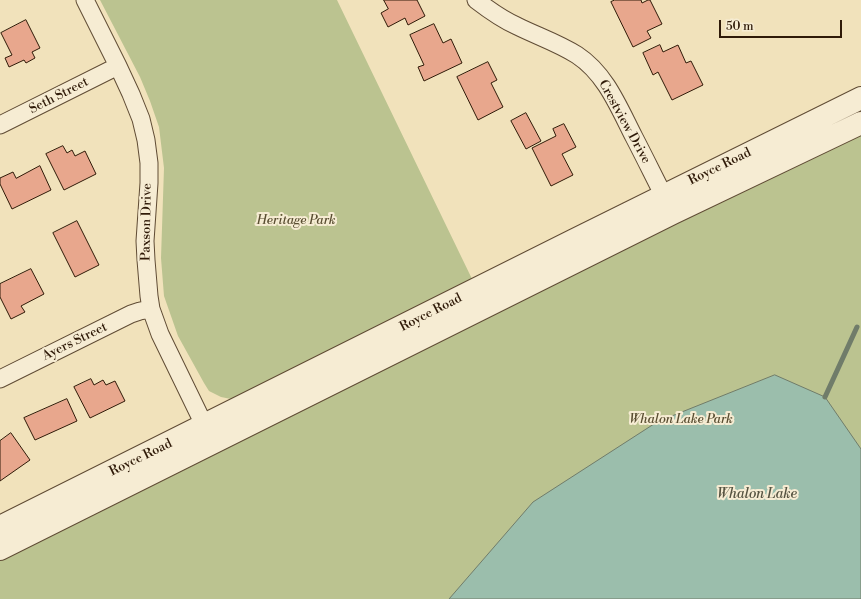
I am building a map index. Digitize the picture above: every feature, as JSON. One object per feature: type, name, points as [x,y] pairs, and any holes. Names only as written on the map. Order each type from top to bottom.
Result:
[{"type":"street","name":"Paxson Drive","points":[[85,0],[118,66],[141,119],[149,163],[145,241],[149,296],[160,334],[209,434]]},
{"type":"street","name":"Crestview Drive","points":[[476,0],[496,15],[517,26],[559,44],[579,56],[593,69],[618,104],[668,204]]},
{"type":"street","name":"Seth Street","points":[[0,125],[118,66]]},
{"type":"street","name":"Royce Road","points":[[0,548],[209,434],[668,204],[861,98]]},
{"type":"street","name":"Royce Road","points":[[668,204],[861,123]]},
{"type":"street","name":"Ayers Street","points":[[0,379],[131,314],[152,308]]},
{"type":"street","name":"Royce Road","points":[[0,527],[209,434]]},
{"type":"green space","name":"Heritage Park","points":[[100,0],[337,0],[473,281],[236,400],[221,397],[209,391],[178,336],[164,296],[161,258],[164,168],[159,127],[140,77]]},
{"type":"green space","name":"Whalon Lake Park","points":[[861,130],[861,599],[0,599],[0,558]]},
{"type":"water","name":"Whalon Lake","points":[[775,375],[825,397],[861,449],[861,599],[449,599],[533,502],[657,422]]},
{"type":"building","points":[[384,0],[417,0],[425,16],[408,25],[405,18],[388,27],[381,13],[388,9]]},
{"type":"building","points":[[615,0],[641,0],[642,3],[650,0],[662,24],[647,31],[651,38],[633,47],[611,2]]},
{"type":"building","points":[[26,20],[40,48],[32,52],[35,58],[26,63],[24,60],[9,67],[5,58],[12,55],[1,33]]},
{"type":"building","points":[[434,24],[443,43],[451,39],[462,63],[424,81],[418,67],[424,65],[410,35]]},
{"type":"building","points":[[660,45],[663,52],[678,45],[686,63],[691,61],[703,85],[672,100],[658,72],[653,75],[643,53]]},
{"type":"building","points":[[488,62],[497,80],[491,83],[503,107],[478,120],[457,77]]},
{"type":"building","points":[[526,113],[541,141],[526,149],[511,121]]},
{"type":"building","points":[[564,124],[576,147],[562,154],[573,175],[551,186],[532,148],[556,136],[553,129]]},
{"type":"building","points":[[63,146],[67,153],[72,150],[75,156],[85,151],[96,174],[64,190],[46,154]]},
{"type":"building","points":[[40,166],[51,190],[12,209],[0,184],[0,178],[13,172],[16,178]]},
{"type":"building","points":[[77,221],[99,265],[75,277],[53,233]]},
{"type":"building","points":[[31,269],[44,294],[21,306],[25,312],[11,319],[0,297],[0,284]]},
{"type":"building","points":[[91,379],[94,385],[103,380],[106,385],[115,381],[125,401],[90,418],[74,387]]},
{"type":"building","points":[[67,399],[77,421],[35,440],[24,418]]},
{"type":"building","points":[[11,433],[30,460],[0,481],[0,441]]},
{"type":"waterway","points":[[825,397],[857,327]]}]
